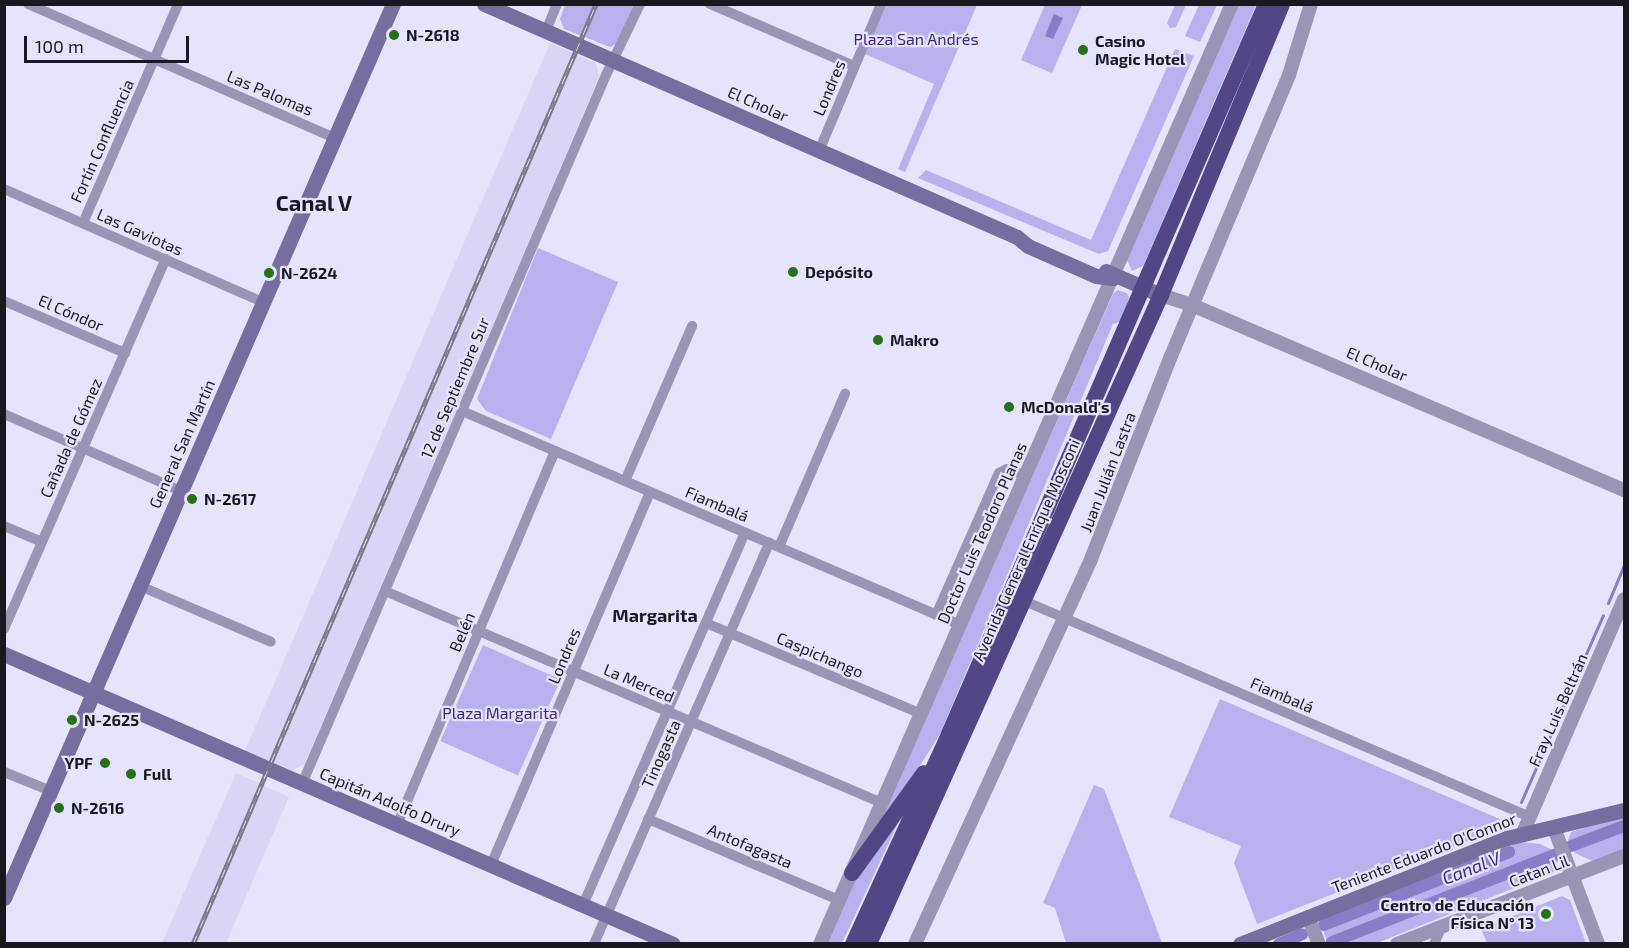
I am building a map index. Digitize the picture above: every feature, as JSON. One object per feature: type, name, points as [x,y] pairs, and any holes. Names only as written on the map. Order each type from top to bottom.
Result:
[{"type":"highway","name":"Avenida General Enrique Mosconi","points":[[853,944],[949,735],[1266,4]]},
{"type":"highway","name":"Avenida General Enrique Mosconi","points":[[868,944],[1161,295],[1282,4]]},
{"type":"highway","points":[[852,873],[949,735]]},
{"type":"main road","name":"General San Martín","points":[[4,898],[393,4]]},
{"type":"main road","name":"El Cholar","points":[[484,4],[1017,237],[1031,238],[1100,267],[1113,278],[1161,295]]},
{"type":"main road","name":"Capitán Adolfo Drury","points":[[4,654],[673,944]]},
{"type":"main road","name":"Teniente Eduardo O'Connor","points":[[1240,944],[1522,835],[1624,810]]},
{"type":"street","name":"Las Palomas","points":[[28,4],[335,138]]},
{"type":"street","name":"Fortín Confluencia","points":[[83,223],[178,4]]},
{"type":"street","points":[[546,31],[557,4]]},
{"type":"street","name":"12 de Septiembre Sur","points":[[302,784],[640,4]]},
{"type":"street","points":[[710,4],[854,66]]},
{"type":"street","name":"Londres","points":[[819,151],[881,4]]},
{"type":"street","name":"Doctor Luis Teodoro Planas","points":[[820,944],[1232,4]]},
{"type":"street","name":"Juan Julián Lastra","points":[[915,944],[1065,618],[1192,305],[1289,75],[1311,4]]},
{"type":"street","name":"Las Gaviotas","points":[[4,189],[263,302]]},
{"type":"street","name":"Cañada de Gómez","points":[[4,629],[165,259]]},
{"type":"street","name":"El Cholar","points":[[1161,295],[1192,305],[1624,490]]},
{"type":"street","name":"El Cóndor","points":[[4,301],[125,353]]},
{"type":"street","points":[[625,481],[692,326]]},
{"type":"street","name":"Tinogasta","points":[[594,944],[730,633],[845,393]]},
{"type":"street","name":"Fiambalá","points":[[462,411],[960,625]]},
{"type":"street","points":[[4,414],[182,491]]},
{"type":"street","name":"Belén","points":[[397,825],[555,451]]},
{"type":"street","points":[[936,615],[999,473],[1009,469],[1026,476]]},
{"type":"street","name":"Londres","points":[[491,865],[650,492]]},
{"type":"street","points":[[4,526],[42,543]]},
{"type":"street","name":"Tinogasta","points":[[583,905],[746,533]]},
{"type":"street","points":[[140,586],[271,642]]},
{"type":"street","name":"La Merced","points":[[385,591],[882,803]]},
{"type":"street","name":"Fray Luis Beltrán","points":[[1522,835],[1624,599]]},
{"type":"street","name":"Fiambalá","points":[[1022,600],[1530,817]]},
{"type":"street","name":"Caspichango","points":[[706,623],[921,714]]},
{"type":"street","points":[[4,772],[51,791]]},
{"type":"street","name":"Antofagasta","points":[[648,819],[840,900]]},
{"type":"street","points":[[1554,828],[1598,944]]},
{"type":"street","name":"Catan Lil","points":[[1397,944],[1624,856]]},
{"type":"street","points":[[1308,917],[1319,944]]},
{"type":"street","points":[[1434,944],[1442,926]]},
{"type":"shaded area","points":[[1054,14],[1063,18],[1053,39],[1045,36]]},
{"type":"shaded area","points":[[550,43],[596,63],[599,77],[304,765],[292,770],[245,751]]},
{"type":"shaded area","points":[[236,773],[289,797],[226,943],[162,943]]},
{"type":"green space","points":[[565,5],[634,5],[617,43],[610,47],[564,29],[560,19]]},
{"type":"green space","name":"Plaza San Andrés","points":[[886,5],[977,5],[905,172],[898,169],[934,84],[865,54]]},
{"type":"green space","points":[[1045,5],[1082,5],[1052,73],[1021,60]]},
{"type":"green space","points":[[1175,5],[1186,5],[1176,27],[1170,28],[1167,23]]},
{"type":"green space","points":[[1199,5],[1217,5],[1200,42],[1185,36]]},
{"type":"green space","points":[[1239,5],[1256,5],[1143,266],[1132,271],[1127,260]]},
{"type":"green space","points":[[1175,49],[1194,56],[1108,251],[1099,254],[918,178],[926,170],[1091,240]]},
{"type":"green space","points":[[538,248],[618,282],[551,439],[486,411],[477,399]]},
{"type":"green space","points":[[1118,290],[1127,293],[1129,298],[1122,321],[1113,324],[940,734],[870,845],[1113,294]]},
{"type":"green space","name":"Plaza Margarita","points":[[483,645],[561,680],[518,775],[440,741]]},
{"type":"green space","points":[[1220,699],[1502,820],[1503,827],[1257,924],[1234,863],[1241,846],[1169,817]]},
{"type":"green space","points":[[1094,785],[1104,789],[1162,943],[1066,943],[1055,908],[1043,903]]},
{"type":"green space","points":[[1624,815],[1624,849],[1592,861],[1575,853],[1568,840],[1571,832]]},
{"type":"green space","points":[[899,821],[842,943],[826,944],[856,877]]},
{"type":"green space","points":[[1521,842],[1540,844],[1554,851],[1558,861],[1554,872],[1377,943],[1328,943],[1321,924],[1324,917]]},
{"type":"green space","name":"Centro de Educación Física N° 13","points":[[1562,896],[1570,900],[1586,943],[1487,943],[1481,929]]},
{"type":"waterway","points":[[1608,603],[1624,565]]},
{"type":"waterway","points":[[1521,802],[1603,615]]},
{"type":"waterway","points":[[1571,846],[1624,826]]},
{"type":"waterway","points":[[1324,925],[1509,852]]},
{"type":"waterway","name":"Canal V","points":[[1332,942],[1556,854]]},
{"type":"waterway","points":[[1279,944],[1302,934]]},
{"type":"railway","points":[[193,944],[596,4]]},
{"type":"place","name":"N-2618","points":[[394,35]]},
{"type":"place","name":"Casino Magic Hotel","points":[[1083,50]]},
{"type":"place","name":"Depósito","points":[[793,272]]},
{"type":"place","name":"N-2624","points":[[269,273]]},
{"type":"place","name":"Makro","points":[[878,340]]},
{"type":"place","name":"McDonald's","points":[[1009,407]]},
{"type":"place","name":"N-2617","points":[[192,499]]},
{"type":"place","name":"N-2625","points":[[72,720]]},
{"type":"place","name":"YPF","points":[[105,763]]},
{"type":"place","name":"Full","points":[[131,774]]},
{"type":"place","name":"N-2616","points":[[59,808]]},
{"type":"place","name":"Centro de Educación Física N° 13","points":[[1546,914]]},
{"type":"district","name":"Canal V","points":[[314,203]]},
{"type":"district","name":"Margarita","points":[[655,615]]}]
